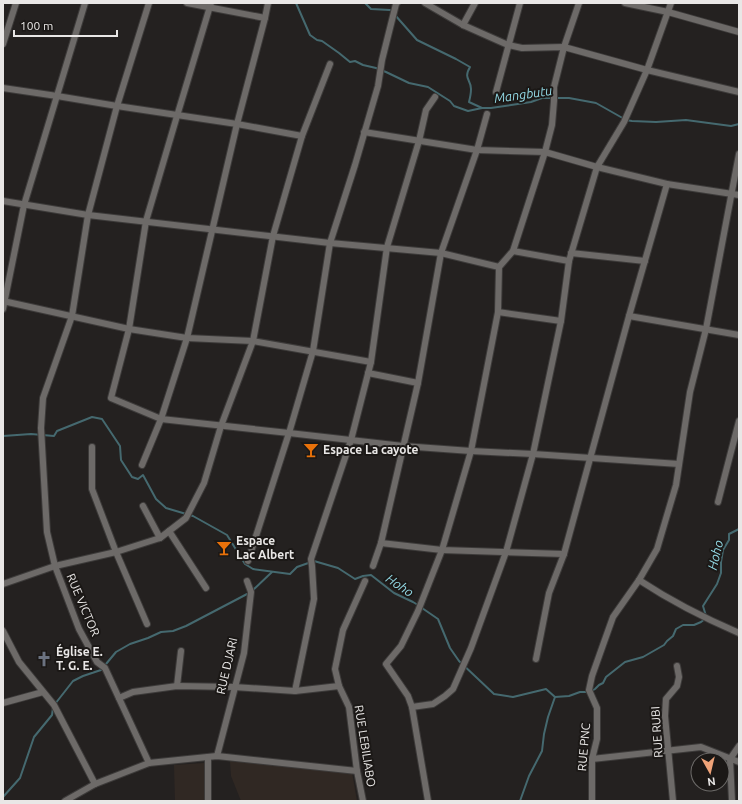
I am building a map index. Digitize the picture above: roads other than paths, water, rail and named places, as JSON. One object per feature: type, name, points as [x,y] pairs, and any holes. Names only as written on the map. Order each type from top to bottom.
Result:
[{"type":"street","points":[[3,44],[16,3]]},
{"type":"street","points":[[3,309],[24,204],[86,3]]},
{"type":"street","name":"RUE VICTOR","points":[[149,3],[116,106],[88,215],[72,316],[43,398],[41,428],[47,532],[54,566],[80,629],[97,662],[105,668],[149,763]]},
{"type":"street","points":[[187,3],[211,5],[265,18]]},
{"type":"street","points":[[142,465],[161,419],[187,338],[237,124],[268,3]]},
{"type":"street","points":[[248,561],[289,433],[313,351],[330,243],[356,165],[378,86],[382,60],[397,3]]},
{"type":"street","points":[[425,3],[463,26],[508,45],[522,48],[564,47],[646,70],[739,92]]},
{"type":"street","points":[[463,26],[475,3]]},
{"type":"street","points":[[496,92],[520,3]]},
{"type":"street","points":[[428,801],[412,707],[408,696],[386,664],[401,646],[419,608],[442,550],[470,451],[498,312],[499,267],[513,251],[545,152],[552,125],[554,87],[564,47],[579,3]]},
{"type":"street","points":[[625,3],[668,12],[739,32]]},
{"type":"street","points":[[412,707],[432,704],[445,696],[453,688],[471,648],[506,552],[533,454],[561,321],[569,261],[596,167],[624,122],[646,70],[671,3]]},
{"type":"street","points":[[211,5],[176,116],[146,221],[129,329],[111,398],[161,419],[221,426],[403,446],[679,464]]},
{"type":"street","points":[[3,584],[54,566],[116,552],[160,538],[186,518],[204,483],[221,426],[253,341],[273,236],[302,136],[330,64]]},
{"type":"street","points":[[3,88],[176,116],[237,124],[302,136]]},
{"type":"street","points":[[295,691],[314,599],[311,559],[351,440],[371,362],[387,248],[419,141],[426,110],[435,97]]},
{"type":"street","points":[[373,566],[381,543],[418,383],[441,253],[477,150],[487,114]]},
{"type":"street","points":[[364,132],[477,150],[545,152],[596,167],[667,184],[739,195]]},
{"type":"street","points":[[739,154],[706,329],[690,392],[676,485],[657,549],[639,580],[654,590],[700,615],[739,633]]},
{"type":"street","points":[[536,659],[549,592],[564,554],[629,316],[667,184]]},
{"type":"street","points":[[3,201],[88,215],[212,230],[441,253],[499,267]]},
{"type":"street","points":[[513,251],[569,261]]},
{"type":"street","points":[[571,253],[645,261]]},
{"type":"street","points":[[4,301],[129,329],[187,338],[253,341],[371,362]]},
{"type":"street","points":[[498,312],[561,321]]},
{"type":"street","points":[[629,316],[739,335]]},
{"type":"street","points":[[368,373],[418,383]]},
{"type":"street","points":[[718,502],[739,421]]},
{"type":"street","points":[[92,447],[92,489],[116,552],[147,624]]},
{"type":"street","points":[[143,506],[160,538]]},
{"type":"street","points":[[169,531],[206,588]]},
{"type":"street","points":[[381,543],[442,550],[564,554]]},
{"type":"street","name":"RUE DJARI","points":[[217,756],[244,653],[251,592],[247,580]]},
{"type":"street","name":"RUE PNC","points":[[592,801],[592,759],[597,739],[597,708],[589,690],[596,663],[614,618],[639,580]]},
{"type":"street","name":"RUE LEBILIABO","points":[[363,801],[357,771],[349,707],[339,686],[335,669],[343,630],[365,581]]},
{"type":"street","points":[[3,631],[19,662],[54,705],[95,784]]},
{"type":"street","points":[[177,686],[181,651]]},
{"type":"street","name":"RUE RUBI","points":[[673,801],[665,716],[666,700],[677,686],[679,677],[677,666]]},
{"type":"street","points":[[119,698],[133,692],[177,686],[234,687],[295,691],[339,686]]},
{"type":"street","points":[[3,703],[43,692]]},
{"type":"street","points":[[732,801],[730,759],[739,746]]},
{"type":"street","points":[[592,759],[701,747],[713,752]]},
{"type":"street","points":[[65,801],[72,799],[95,784],[149,763],[217,756],[357,771]]},
{"type":"street","points":[[208,757],[208,801]]},
{"type":"street","points":[[730,759],[739,762]]},
{"type":"waterway","points":[[296,3],[310,35],[317,40],[322,41],[350,62],[355,61],[386,72],[409,83],[428,87],[450,101],[454,106],[468,111],[482,108]]},
{"type":"waterway","name":"Mangbutu","points":[[365,3],[371,9],[390,10],[392,12]]},
{"type":"waterway","name":"Mangbutu","points":[[395,15],[417,40],[470,67],[467,74],[471,86],[469,102],[482,108],[531,102],[542,98],[569,98],[596,103],[626,120],[632,121],[656,122],[686,120],[731,126],[739,124]]},
{"type":"waterway","name":"Hoho","points":[[3,436],[31,434],[54,436],[57,431],[92,417],[102,419],[120,446],[121,460],[132,477],[138,479],[143,475],[156,499],[166,508],[193,516],[227,535],[245,564],[253,569],[290,574],[297,567],[314,561],[338,568],[355,579],[371,575],[394,593],[418,605]]},
{"type":"waterway","name":"Hoho","points":[[706,616],[703,606],[717,584],[721,573],[723,550],[729,540],[729,534],[739,529]]},
{"type":"waterway","points":[[253,590],[272,572]]},
{"type":"waterway","points":[[55,704],[73,681],[101,670],[116,652],[130,644],[161,632],[173,631],[186,626],[249,593]]},
{"type":"waterway","name":"Hoho","points":[[422,608],[438,619],[450,648],[459,661],[494,694],[513,697],[546,689],[555,697]]},
{"type":"waterway","name":"Hoho","points":[[555,697],[569,696],[580,692],[590,692],[603,683],[606,677],[625,662],[643,657],[664,645],[673,636],[676,629],[683,625],[694,625],[705,619]]},
{"type":"waterway","points":[[520,801],[529,776],[542,751],[548,717],[555,697]]},
{"type":"waterway","points":[[3,797],[20,778],[34,737],[52,715],[53,708]]},
{"type":"place","name":"Espace La cayote","points":[[311,450]]},
{"type":"place","name":"Espace Lac Albert","points":[[224,548]]},
{"type":"place","name":"Église E. T. G. E.","points":[[44,659]]}]
